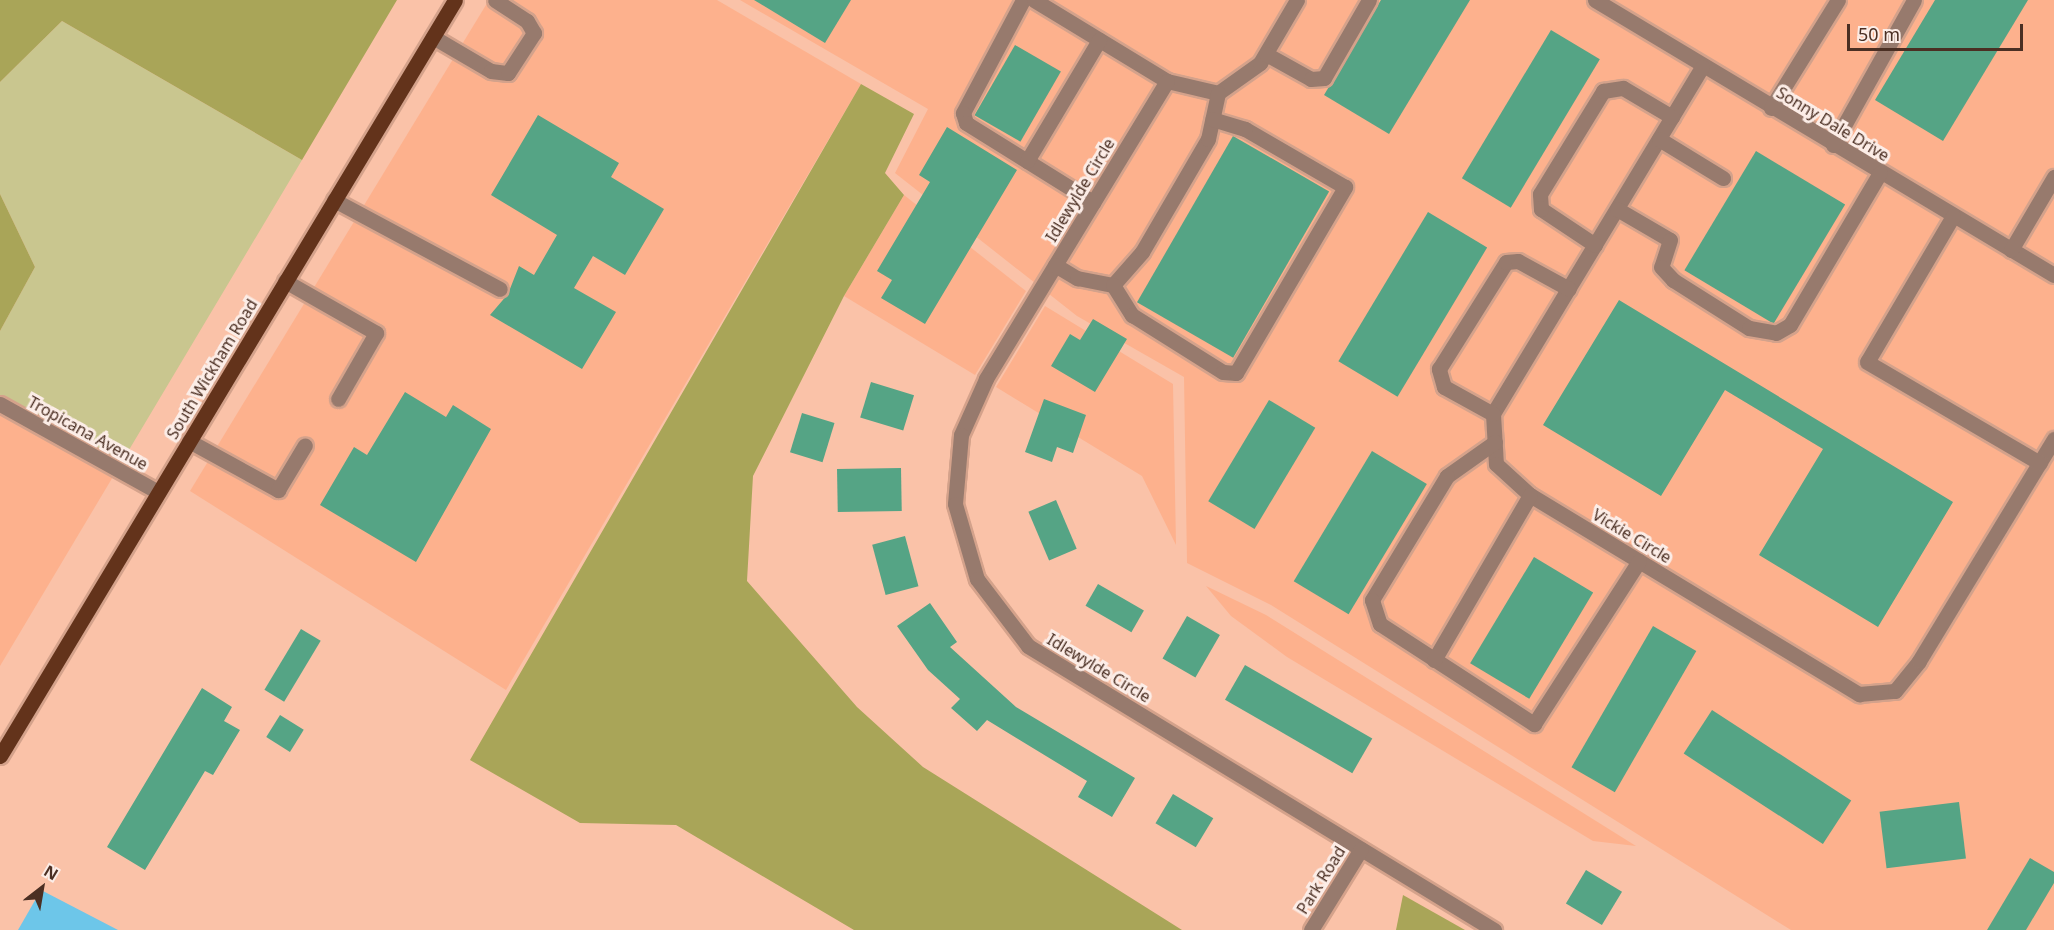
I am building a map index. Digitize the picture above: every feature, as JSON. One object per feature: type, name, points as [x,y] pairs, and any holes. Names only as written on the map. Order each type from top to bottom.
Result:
[{"type":"main road","name":"South Wickham Road","points":[[0,756],[455,0]]},
{"type":"street","points":[[433,37],[491,71],[507,73],[534,33],[528,21],[495,0]]},
{"type":"street","points":[[1023,0],[963,113],[966,123],[1093,202]]},
{"type":"street","points":[[1034,0],[1167,81],[1218,93]]},
{"type":"street","points":[[1113,285],[1142,252],[1208,139],[1218,93],[1266,54],[1297,0]]},
{"type":"street","points":[[1266,54],[1311,79],[1324,78],[1369,0]]},
{"type":"street","name":"Sonny Dale Drive","points":[[1595,0],[1702,67],[2054,275]]},
{"type":"street","points":[[1771,108],[1838,0]]},
{"type":"street","points":[[1833,145],[1914,0]]},
{"type":"street","points":[[1027,161],[1099,40]]},
{"type":"street","points":[[1569,289],[1518,261],[1506,262],[1439,369],[1444,387],[1493,414],[1569,289],[1702,67]]},
{"type":"street","name":"Idlewylde Circle","points":[[1167,81],[986,379],[961,435],[955,504],[977,579],[1028,646],[1494,930]]},
{"type":"street","points":[[1595,245],[1541,209],[1540,194],[1603,91],[1623,88],[1672,117]]},
{"type":"street","points":[[1056,265],[1077,278],[1113,285],[1132,315],[1223,372],[1236,373],[1345,187],[1245,129],[1213,119]]},
{"type":"street","points":[[1659,139],[1723,178]]},
{"type":"street","points":[[1617,209],[1670,240],[1661,267],[1673,280],[1749,328],[1776,333],[1790,325],[1880,173]]},
{"type":"street","points":[[2011,250],[2054,177]]},
{"type":"street","points":[[334,200],[500,289]]},
{"type":"street","points":[[1953,216],[1867,362],[2040,463]]},
{"type":"street","points":[[285,281],[376,333],[338,399]]},
{"type":"street","name":"Tropicana Avenue","points":[[0,404],[158,492]]},
{"type":"street","name":"Vickie Circle","points":[[1493,414],[1496,464],[1530,495],[1859,694],[1895,691],[1919,661],[2054,439]]},
{"type":"street","points":[[189,441],[278,490],[305,445]]},
{"type":"street","points":[[1495,442],[1447,476],[1371,600],[1380,624],[1534,724],[1639,561]]},
{"type":"street","points":[[1434,660],[1530,495]]},
{"type":"street","name":"Park Road","points":[[1311,930],[1361,849]]},
{"type":"shaded area","points":[[0,0],[397,0],[302,160],[62,21],[0,82]]},
{"type":"shaded area","points":[[489,0],[717,0],[861,84],[506,690],[190,491]]},
{"type":"shaded area","points":[[740,0],[2054,0],[2054,930],[1791,930],[1271,605],[1187,563],[1184,377],[1077,316],[895,173],[928,109]]},
{"type":"shaded area","points":[[62,21],[302,160],[117,470],[0,401],[0,331],[35,267],[0,194],[0,82]]},
{"type":"shaded area","points":[[861,84],[914,114],[885,173],[904,195],[844,296],[753,476],[747,581],[857,707],[923,767],[1182,930],[854,930],[676,825],[580,823],[470,760]]},
{"type":"shaded area","points":[[0,194],[35,267],[0,331]]},
{"type":"shaded area","points":[[904,195],[1026,291],[975,375],[844,296]]},
{"type":"shaded area","points":[[1045,306],[1173,384],[1176,545],[1142,476],[996,387]]},
{"type":"shaded area","points":[[0,401],[117,470],[0,666]]},
{"type":"shaded area","points":[[1206,586],[1266,615],[1636,846],[1593,841],[1287,657],[1231,616]]},
{"type":"shaded area","points":[[1403,895],[1465,930],[1396,930]]},
{"type":"water","points":[[41,890],[118,930],[18,930]]},
{"type":"building","points":[[754,0],[851,0],[825,43]]},
{"type":"building","points":[[1381,0],[1470,0],[1389,134],[1324,95]]},
{"type":"building","points":[[1935,0],[2028,0],[1943,141],[1875,100]]},
{"type":"building","points":[[1551,30],[1600,59],[1511,208],[1462,178]]},
{"type":"building","points":[[1015,45],[1061,72],[1020,142],[974,115]]},
{"type":"building","points":[[538,115],[619,163],[611,177],[664,209],[625,275],[593,256],[574,288],[616,312],[582,369],[490,315],[508,294],[519,266],[534,275],[557,235],[491,195]]},
{"type":"building","points":[[947,127],[1017,170],[925,324],[881,298],[892,280],[877,271],[930,182],[919,175]]},
{"type":"building","points":[[1233,136],[1329,192],[1233,358],[1137,302]]},
{"type":"building","points":[[1756,151],[1845,205],[1774,324],[1684,270]]},
{"type":"building","points":[[1428,212],[1487,248],[1398,397],[1338,361]]},
{"type":"building","points":[[1619,300],[1953,502],[1878,627],[1759,555],[1823,449],[1725,390],[1661,496],[1543,425]]},
{"type":"building","points":[[1093,319],[1127,339],[1095,392],[1051,366],[1070,334],[1080,340]]},
{"type":"building","points":[[871,382],[914,395],[903,431],[860,417]]},
{"type":"building","points":[[405,392],[446,417],[453,405],[491,429],[416,562],[320,505],[354,447],[367,455]]},
{"type":"building","points":[[1044,399],[1086,415],[1073,453],[1057,447],[1052,462],[1025,452]]},
{"type":"building","points":[[1269,400],[1315,428],[1255,529],[1208,501]]},
{"type":"building","points":[[802,413],[835,423],[823,462],[790,452]]},
{"type":"building","points":[[1372,451],[1427,484],[1349,614],[1294,581]]},
{"type":"building","points":[[901,468],[902,511],[838,512],[837,469]]},
{"type":"building","points":[[1056,500],[1077,549],[1049,561],[1028,512]]},
{"type":"building","points":[[905,536],[918,586],[886,595],[872,545]]},
{"type":"building","points":[[1534,557],[1593,593],[1529,699],[1470,663]]},
{"type":"building","points":[[1098,584],[1144,610],[1131,632],[1086,606]]},
{"type":"building","points":[[930,603],[957,642],[950,647],[1016,707],[1135,778],[1112,817],[1078,797],[1087,781],[987,720],[977,731],[951,708],[960,699],[928,670],[897,626]]},
{"type":"building","points":[[1187,616],[1220,635],[1195,677],[1162,658]]},
{"type":"building","points":[[1653,626],[1696,651],[1615,792],[1572,767]]},
{"type":"building","points":[[301,629],[321,641],[284,702],[264,690]]},
{"type":"building","points":[[1245,665],[1372,738],[1352,773],[1225,700]]},
{"type":"building","points":[[202,688],[232,707],[224,721],[240,730],[213,775],[205,771],[145,870],[107,847]]},
{"type":"building","points":[[1712,710],[1851,800],[1823,844],[1684,754]]},
{"type":"building","points":[[280,715],[304,730],[290,752],[266,737]]},
{"type":"building","points":[[1173,794],[1213,818],[1196,847],[1155,823]]},
{"type":"building","points":[[1959,802],[1966,859],[1887,868],[1880,812]]},
{"type":"building","points":[[2030,858],[2054,872],[2054,883],[2026,930],[1987,930]]},
{"type":"building","points":[[1586,870],[1622,892],[1602,925],[1566,903]]}]
